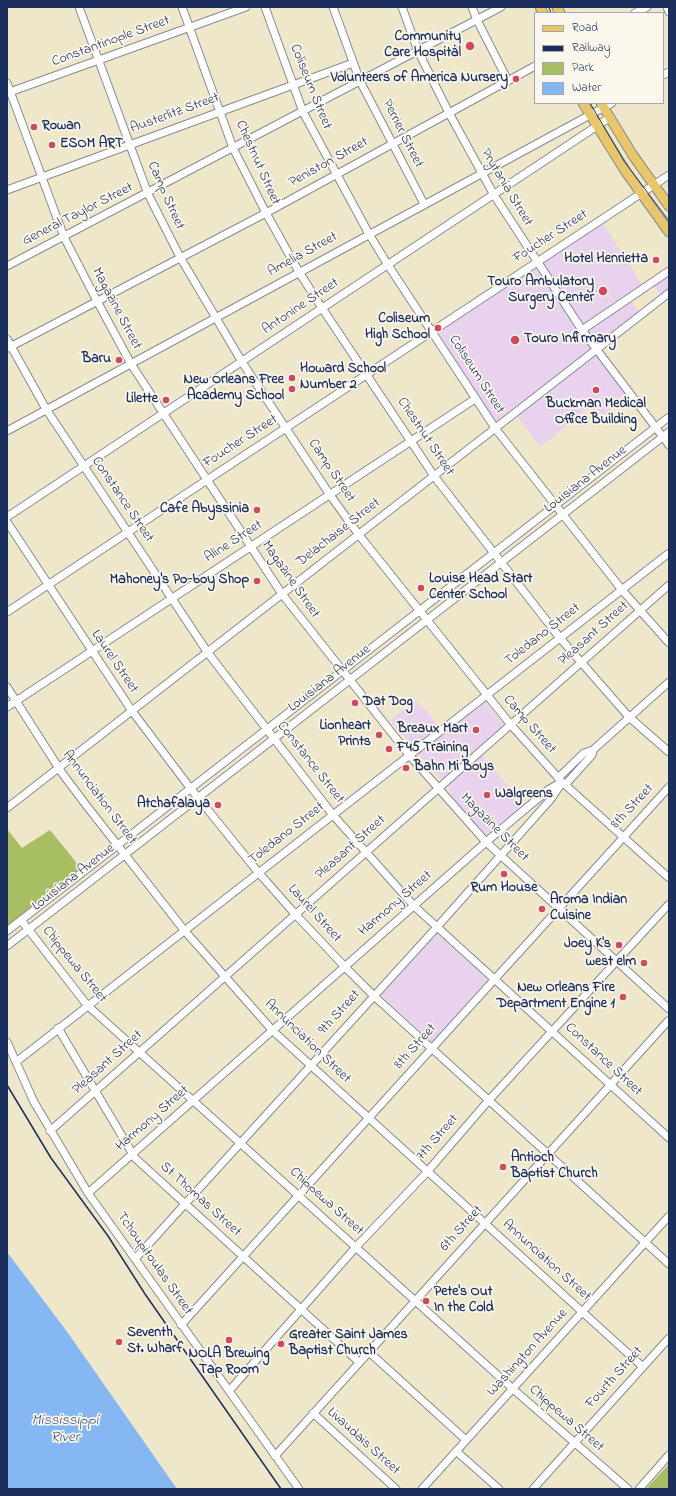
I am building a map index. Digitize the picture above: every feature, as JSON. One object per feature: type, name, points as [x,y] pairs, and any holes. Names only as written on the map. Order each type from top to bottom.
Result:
[{"type":"main road","points":[[584,104],[596,126],[641,194],[669,232]]},
{"type":"main road","points":[[602,106],[653,186],[669,206]]},
{"type":"street","name":"Camp Street","points":[[79,7],[148,194],[180,257],[215,319],[242,362],[330,495],[359,535],[486,696],[511,725],[562,782],[669,878]]},
{"type":"street","name":"Chestnut Street","points":[[182,7],[233,148],[266,213],[299,272],[322,308],[434,476],[560,638],[629,717],[669,752]]},
{"type":"street","name":"Constantinople Street","points":[[9,92],[246,7]]},
{"type":"street","name":"Coliseum Street","points":[[265,7],[303,112],[369,234],[388,265],[495,428],[622,590],[639,611],[669,643]]},
{"type":"street","name":"Perrier Street","points":[[333,7],[360,81],[424,204]]},
{"type":"street","name":"Prytania Street","points":[[402,7],[418,51],[449,113],[494,195],[582,330],[669,445]]},
{"type":"street","points":[[472,7],[508,81]]},
{"type":"street","name":"General Taylor Street","points":[[7,266],[148,194],[501,7]]},
{"type":"street","points":[[637,12],[647,7]]},
{"type":"street","points":[[666,7],[669,12]]},
{"type":"street","name":"Austerlitz Street","points":[[7,190],[353,63]]},
{"type":"street","name":"Peniston Street","points":[[9,347],[266,213],[534,67]]},
{"type":"street","name":"Magazine Street","points":[[7,83],[9,92],[64,237],[97,301],[131,364],[282,594],[410,756],[438,790],[486,842],[669,1009]]},
{"type":"street","name":"Amelia Street","points":[[7,431],[215,319],[602,106]]},
{"type":"street","name":"Antonine Street","points":[[7,517],[609,118]]},
{"type":"street","name":"Foucher Street","points":[[7,612],[286,429],[431,330],[669,175]]},
{"type":"street","points":[[582,330],[669,271]]},
{"type":"street","name":"Delachaise Street","points":[[7,808],[669,293]]},
{"type":"street","name":"Constance Street","points":[[7,339],[9,347],[46,410],[208,653],[333,815],[414,906],[669,1138]]},
{"type":"street","name":"Aline Street","points":[[7,707],[475,398]]},
{"type":"street","name":"Louisiana Avenue","points":[[7,930],[192,789],[669,417]]},
{"type":"street","name":"Louisiana Avenue","points":[[7,946],[669,432]]},
{"type":"street","name":"Laurel Street","points":[[7,522],[132,711],[258,872],[296,915],[344,967],[374,996],[669,1264]]},
{"type":"street","name":"Toledano Street","points":[[16,1062],[87,1005],[410,756],[669,553]]},
{"type":"street","name":"Pleasant Street","points":[[50,1131],[669,585]]},
{"type":"street","name":"Harmony Street","points":[[88,1193],[486,842],[548,790],[562,782],[592,755],[593,750],[669,682]]},
{"type":"street","name":"Annunciation Street","points":[[7,687],[59,768],[118,846],[184,930],[273,1031],[368,1119],[643,1367]]},
{"type":"street","points":[[306,700],[313,709]]},
{"type":"street","name":"9th Street","points":[[135,1259],[552,799],[562,782]]},
{"type":"street","name":"8th Street","points":[[181,1325],[622,837],[669,787]]},
{"type":"street","name":"7th Street","points":[[229,1391],[356,1247],[427,1172],[489,1100],[669,904]]},
{"type":"street","name":"Chippewa Street","points":[[21,920],[87,1005],[512,1389],[628,1489]]},
{"type":"street","name":"6th Street","points":[[275,1456],[669,1020]]},
{"type":"street","name":"St Thomas Street","points":[[58,1028],[132,1154],[359,1362]]},
{"type":"street","name":"Tchoupitoulas Street","points":[[7,1042],[34,1102],[88,1193],[299,1489]]},
{"type":"street","name":"Washington Avenue","points":[[422,1489],[669,1216]]},
{"type":"street","name":"Fourth Street","points":[[533,1489],[669,1338]]},
{"type":"street","points":[[369,1352],[466,1440]]},
{"type":"street","name":"Livaudais Street","points":[[313,1413],[396,1489]]},
{"type":"street","points":[[456,1451],[499,1489]]},
{"type":"street","points":[[638,1489],[669,1455]]},
{"type":"shaded area","name":"Touro Infirmary","points":[[603,224],[642,284],[578,327],[627,396],[603,416],[593,404],[540,447],[512,409],[496,421],[480,400],[437,330]]},
{"type":"shaded area","points":[[669,273],[669,290],[661,296],[653,284]]},
{"type":"shaded area","points":[[631,300],[639,312],[597,343],[587,329]]},
{"type":"shaded area","points":[[416,700],[421,707],[423,706],[444,733],[484,700],[505,726],[477,750],[526,806],[489,838],[456,802],[448,788],[390,720]]},
{"type":"shaded area","points":[[437,934],[488,979],[432,1042],[381,995]]},
{"type":"green space","points":[[7,829],[22,848],[50,830],[84,872],[7,931]]},
{"type":"green space","points":[[669,1464],[669,1489],[646,1489]]},
{"type":"water","name":"Mississippi River","points":[[7,1252],[68,1333],[177,1489],[7,1489]]},
{"type":"tram line","points":[[549,7],[551,12]]},
{"type":"tram line","points":[[591,104],[624,161],[669,221]]},
{"type":"railway","points":[[7,1085],[51,1158],[108,1236],[145,1294],[281,1489]]},
{"type":"place","name":"Community Care Hospital","points":[[470,46]]},
{"type":"place","name":"Volunteers of America Nursery","points":[[516,79]]},
{"type":"place","name":"Rowan","points":[[34,127]]},
{"type":"place","name":"ESOM ART","points":[[52,145]]},
{"type":"place","name":"Hotel Henrietta","points":[[656,260]]},
{"type":"place","name":"Touro Ambulatory Surgery Center","points":[[603,291]]},
{"type":"place","name":"Coliseum High School","points":[[438,328]]},
{"type":"place","name":"Touro Infirmary","points":[[515,340]]},
{"type":"place","name":"Baru","points":[[119,360]]},
{"type":"place","name":"Howard School Number 2","points":[[292,378]]},
{"type":"place","name":"New Orleans Free Academy School","points":[[292,389]]},
{"type":"place","name":"Buckman Medical Office Building","points":[[596,390]]},
{"type":"place","name":"Lilette","points":[[166,400]]},
{"type":"place","name":"Cafe Abyssinia","points":[[257,510]]},
{"type":"place","name":"Mahoney's Po-boy Shop","points":[[257,581]]},
{"type":"place","name":"Louise Head Start Center School","points":[[421,588]]},
{"type":"place","name":"Dat Dog","points":[[355,703]]},
{"type":"place","name":"Breaux Mart","points":[[476,730]]},
{"type":"place","name":"Lionheart Prints","points":[[379,735]]},
{"type":"place","name":"F45 Training","points":[[389,749]]},
{"type":"place","name":"Bahn Mi Boys","points":[[406,768]]},
{"type":"place","name":"Walgreens","points":[[487,795]]},
{"type":"place","name":"Atchafalaya","points":[[218,805]]},
{"type":"place","name":"Rum House","points":[[504,874]]},
{"type":"place","name":"Aroma Indian Cuisine","points":[[542,909]]},
{"type":"place","name":"Joey K's","points":[[619,945]]},
{"type":"place","name":"west elm","points":[[644,963]]},
{"type":"place","name":"New Orleans Fire Department Engine 1","points":[[623,997]]},
{"type":"place","name":"Antioch Baptist Church","points":[[503,1167]]},
{"type":"place","name":"Pete's Out In the Cold","points":[[426,1301]]},
{"type":"place","name":"NOLA Brewing Tap Room","points":[[229,1340]]},
{"type":"place","name":"Seventh St. Wharf","points":[[119,1342]]},
{"type":"place","name":"Greater Saint James Baptist Church","points":[[281,1344]]}]
